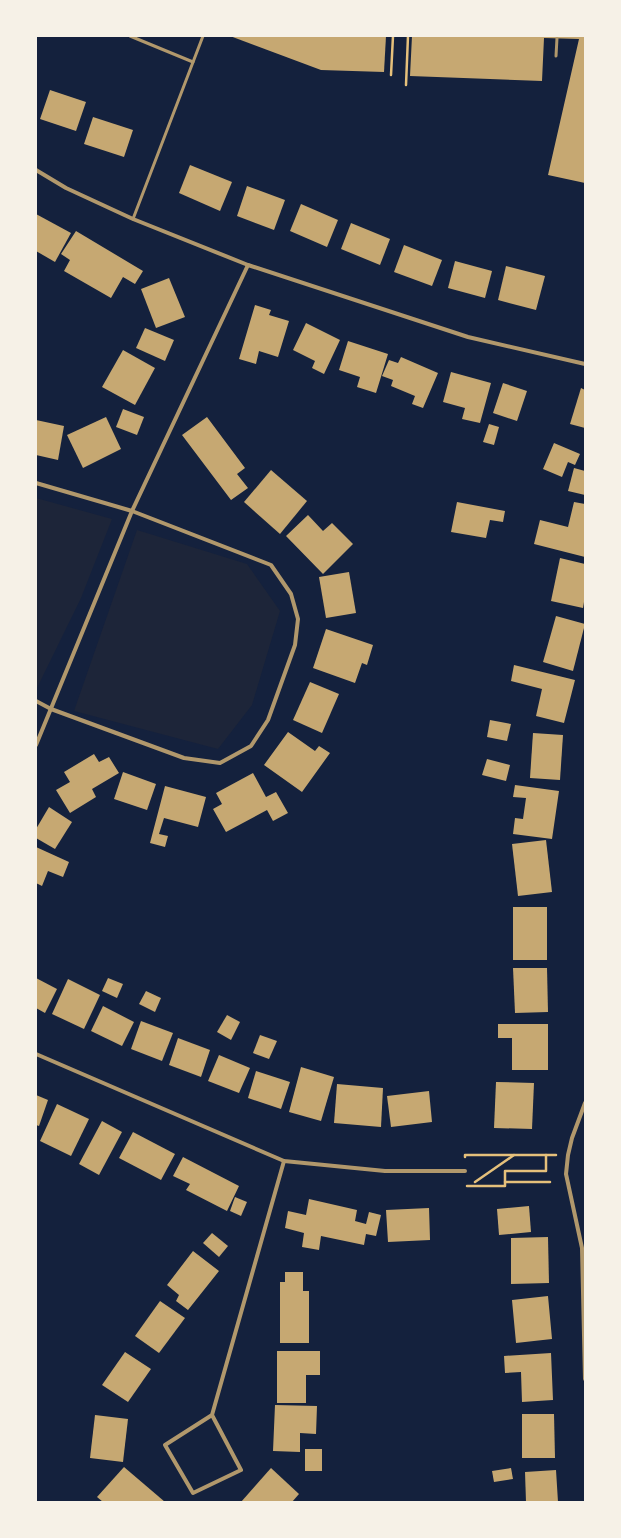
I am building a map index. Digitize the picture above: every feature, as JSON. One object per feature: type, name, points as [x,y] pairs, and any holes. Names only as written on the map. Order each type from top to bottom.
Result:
[{"type":"street","points":[[36,170],[66,188],[133,219],[248,265],[468,337],[585,364]]},
{"type":"street","points":[[36,745],[132,511],[248,265]]},
{"type":"street","points":[[36,483],[132,511],[271,565],[291,594],[298,619],[295,645],[268,720],[251,746],[220,763],[184,758],[51,709],[36,701]]},
{"type":"street","points":[[36,1054],[284,1161],[386,1171],[465,1171]]},
{"type":"street","points":[[585,1103],[568,1155],[566,1174],[582,1248],[585,1379]]},
{"type":"street","points":[[212,1416],[241,1470],[193,1493],[165,1445],[212,1416],[284,1161]]},
{"type":"lane","points":[[130,36],[193,62]]},
{"type":"lane","points":[[133,219],[203,36]]},
{"type":"lane","points":[[556,56],[557,38]]},
{"type":"path","points":[[391,75],[393,36]]},
{"type":"path","points":[[406,85],[408,36]]},
{"type":"path","points":[[546,1155],[546,1171],[505,1171],[505,1186],[465,1186],[465,1155],[514,1155],[546,1155],[568,1155]]},
{"type":"path","points":[[470,1186],[514,1155]]},
{"type":"path","points":[[505,1182],[550,1182]]},
{"type":"shaded area","points":[[36,498],[112,519],[81,598],[36,690]]},
{"type":"shaded area","points":[[137,530],[247,564],[280,611],[252,705],[218,749],[74,711]]},
{"type":"building","points":[[230,36],[386,36],[384,72],[321,70]]},
{"type":"building","points":[[412,36],[585,36],[585,183],[548,175],[579,39],[544,38],[542,81],[410,76]]},
{"type":"building","points":[[50,90],[86,102],[76,131],[40,119]]},
{"type":"building","points":[[93,117],[133,130],[124,157],[84,144]]},
{"type":"building","points":[[190,165],[232,182],[220,211],[179,193]]},
{"type":"building","points":[[247,186],[285,200],[274,230],[237,216]]},
{"type":"building","points":[[301,204],[338,220],[327,247],[290,231]]},
{"type":"building","points":[[36,214],[71,233],[55,262],[36,251]]},
{"type":"building","points":[[351,223],[390,239],[380,265],[341,249]]},
{"type":"building","points":[[76,231],[143,271],[135,284],[123,277],[111,298],[64,271],[70,260],[61,254]]},
{"type":"building","points":[[404,245],[442,260],[432,286],[394,272]]},
{"type":"building","points":[[455,261],[492,271],[485,298],[448,288]]},
{"type":"building","points":[[506,266],[545,276],[536,310],[498,300]]},
{"type":"building","points":[[169,278],[185,317],[156,328],[141,289]]},
{"type":"building","points":[[255,305],[271,310],[269,315],[289,321],[278,357],[259,351],[256,364],[239,359]]},
{"type":"building","points":[[306,323],[340,340],[324,374],[312,368],[315,361],[293,350]]},
{"type":"building","points":[[145,328],[174,340],[165,361],[136,348]]},
{"type":"building","points":[[348,341],[388,354],[376,393],[357,387],[360,377],[339,370]]},
{"type":"building","points":[[123,350],[155,368],[135,405],[102,387]]},
{"type":"building","points":[[401,357],[438,373],[423,408],[412,404],[415,396],[391,386],[393,380],[382,376],[389,360],[398,363]]},
{"type":"building","points":[[451,372],[491,383],[480,423],[462,419],[465,408],[443,402]]},
{"type":"building","points":[[503,383],[527,391],[517,421],[493,413]]},
{"type":"building","points":[[581,388],[585,390],[585,428],[570,424]]},
{"type":"building","points":[[123,409],[144,417],[137,435],[116,427]]},
{"type":"building","points":[[106,417],[121,449],[83,468],[67,435]]},
{"type":"building","points":[[207,417],[245,468],[237,474],[248,488],[231,500],[182,435]]},
{"type":"building","points":[[36,420],[64,426],[58,460],[36,455]]},
{"type":"building","points":[[489,424],[499,427],[494,445],[483,442]]},
{"type":"building","points":[[554,443],[580,454],[575,465],[568,462],[562,477],[543,469]]},
{"type":"building","points":[[574,468],[585,471],[585,495],[568,491]]},
{"type":"building","points":[[271,470],[307,501],[280,534],[244,502]]},
{"type":"building","points":[[457,502],[505,511],[503,522],[490,520],[486,538],[451,532]]},
{"type":"building","points":[[574,502],[585,504],[585,557],[534,544],[540,520],[568,527]]},
{"type":"building","points":[[308,515],[323,531],[332,523],[353,544],[323,574],[286,536]]},
{"type":"building","points":[[560,558],[585,564],[585,596],[583,608],[551,601]]},
{"type":"building","points":[[349,572],[356,613],[326,618],[319,577]]},
{"type":"building","points":[[556,616],[585,624],[573,671],[543,662]]},
{"type":"building","points":[[326,629],[373,645],[367,665],[362,663],[355,683],[313,668]]},
{"type":"building","points":[[514,665],[575,680],[564,723],[536,716],[542,689],[511,681]]},
{"type":"building","points":[[310,682],[339,694],[322,733],[293,720]]},
{"type":"building","points":[[490,720],[511,724],[507,741],[487,737]]},
{"type":"building","points":[[288,732],[315,751],[319,746],[330,753],[302,792],[264,765]]},
{"type":"building","points":[[533,733],[563,735],[560,780],[530,778]]},
{"type":"building","points":[[94,754],[99,762],[109,757],[119,773],[92,789],[96,797],[70,813],[56,790],[70,782],[64,772]]},
{"type":"building","points":[[487,759],[510,765],[506,781],[482,775]]},
{"type":"building","points":[[123,772],[156,784],[147,810],[114,799]]},
{"type":"building","points":[[253,773],[266,797],[276,792],[288,813],[273,821],[267,810],[226,832],[213,809],[222,804],[216,793]]},
{"type":"building","points":[[515,785],[559,791],[552,839],[513,834],[515,818],[523,819],[526,798],[513,797]]},
{"type":"building","points":[[165,786],[206,797],[198,827],[164,818],[159,834],[168,836],[165,847],[150,843]]},
{"type":"building","points":[[49,807],[72,822],[55,849],[36,838],[36,829]]},
{"type":"building","points":[[546,840],[552,892],[518,896],[512,844]]},
{"type":"building","points":[[36,847],[69,862],[63,877],[48,871],[42,886],[36,883]]},
{"type":"building","points":[[513,907],[547,907],[547,960],[513,960]]},
{"type":"building","points":[[513,968],[547,968],[548,1012],[515,1013]]},
{"type":"building","points":[[36,978],[57,989],[45,1013],[36,1008]]},
{"type":"building","points":[[108,978],[123,984],[117,998],[102,991]]},
{"type":"building","points":[[68,979],[100,995],[84,1029],[52,1014]]},
{"type":"building","points":[[146,991],[161,998],[155,1012],[139,1004]]},
{"type":"building","points":[[103,1006],[134,1022],[122,1046],[91,1031]]},
{"type":"building","points":[[227,1015],[240,1022],[231,1040],[217,1032]]},
{"type":"building","points":[[141,1021],[173,1033],[162,1061],[131,1049]]},
{"type":"building","points":[[498,1024],[548,1024],[548,1070],[512,1070],[512,1038],[498,1038]]},
{"type":"building","points":[[260,1035],[277,1041],[269,1059],[253,1053]]},
{"type":"building","points":[[178,1038],[210,1050],[201,1077],[169,1065]]},
{"type":"building","points":[[219,1055],[250,1068],[239,1093],[208,1081]]},
{"type":"building","points":[[301,1067],[334,1077],[321,1121],[289,1112]]},
{"type":"building","points":[[256,1071],[290,1082],[281,1109],[248,1098]]},
{"type":"building","points":[[496,1082],[534,1083],[532,1129],[494,1128]]},
{"type":"building","points":[[337,1084],[383,1088],[381,1127],[334,1123]]},
{"type":"building","points":[[429,1091],[432,1122],[391,1127],[387,1096]]},
{"type":"building","points":[[36,1095],[48,1100],[39,1126],[36,1125]]},
{"type":"building","points":[[57,1104],[89,1119],[71,1156],[40,1141]]},
{"type":"building","points":[[102,1121],[122,1132],[99,1175],[79,1164]]},
{"type":"building","points":[[133,1132],[175,1154],[161,1180],[119,1158]]},
{"type":"building","points":[[183,1157],[239,1186],[227,1211],[186,1190],[190,1184],[173,1176]]},
{"type":"building","points":[[235,1197],[247,1202],[241,1216],[230,1211]]},
{"type":"building","points":[[309,1199],[357,1210],[355,1221],[366,1224],[369,1212],[381,1215],[376,1236],[366,1234],[364,1245],[321,1236],[319,1250],[302,1247],[304,1233],[285,1228],[288,1211],[306,1215]]},
{"type":"building","points":[[529,1206],[531,1232],[499,1235],[497,1209]]},
{"type":"building","points":[[429,1208],[430,1240],[388,1242],[386,1210]]},
{"type":"building","points":[[212,1233],[228,1246],[219,1257],[203,1243]]},
{"type":"building","points":[[548,1237],[549,1283],[511,1284],[511,1238]]},
{"type":"building","points":[[193,1251],[219,1271],[188,1310],[176,1301],[179,1295],[167,1285]]},
{"type":"building","points":[[285,1272],[303,1272],[303,1291],[309,1291],[309,1343],[280,1343],[280,1282],[285,1282]]},
{"type":"building","points":[[548,1296],[552,1339],[516,1343],[512,1300]]},
{"type":"building","points":[[160,1301],[185,1318],[159,1353],[135,1336]]},
{"type":"building","points":[[277,1351],[320,1351],[320,1375],[306,1375],[306,1403],[277,1403]]},
{"type":"building","points":[[125,1352],[151,1369],[128,1402],[102,1385]]},
{"type":"building","points":[[551,1353],[553,1400],[522,1402],[521,1372],[505,1373],[504,1356]]},
{"type":"building","points":[[275,1405],[317,1406],[316,1434],[300,1433],[300,1452],[273,1451]]},
{"type":"building","points":[[522,1414],[554,1414],[555,1458],[522,1458]]},
{"type":"building","points":[[95,1415],[128,1419],[123,1462],[90,1458]]},
{"type":"building","points":[[305,1449],[322,1449],[322,1471],[305,1471]]},
{"type":"building","points":[[124,1467],[165,1502],[103,1502],[97,1497]]},
{"type":"building","points":[[271,1468],[299,1494],[292,1502],[241,1502]]},
{"type":"building","points":[[511,1468],[513,1479],[494,1482],[492,1471]]},
{"type":"building","points":[[556,1470],[558,1502],[526,1502],[525,1472]]}]
